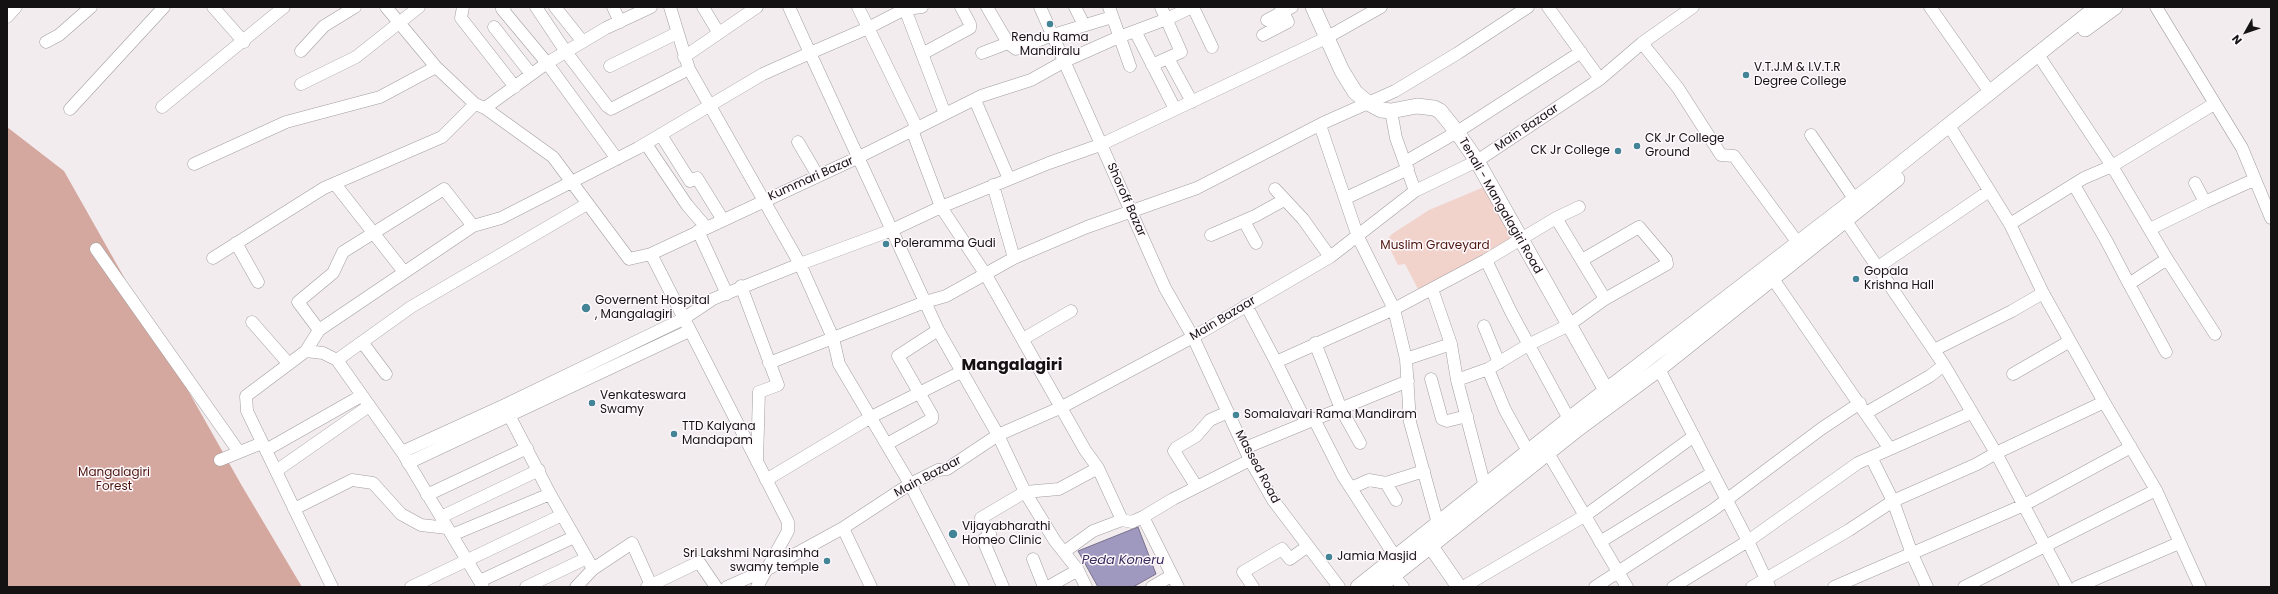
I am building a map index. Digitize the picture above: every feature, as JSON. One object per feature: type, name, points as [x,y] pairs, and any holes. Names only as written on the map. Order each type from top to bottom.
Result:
[{"type":"main road","name":"Tenali - Mangalagiri Road","points":[[1313,7],[1326,38],[1355,92],[1368,103],[1381,110],[1391,111],[1417,106],[1434,108],[1440,111],[1458,132],[1477,161],[1519,239],[1610,397]]},
{"type":"main road","points":[[1358,587],[1396,558],[1434,536],[1548,453],[1610,397],[1798,243],[1858,204],[1953,132],[2097,7]]},
{"type":"main road","points":[[1379,587],[1399,581],[1434,536],[1485,487],[1529,453],[1569,419],[1659,369],[1846,220],[1858,204],[1989,92],[2115,7]]},
{"type":"main road","points":[[1434,536],[1459,587]]},
{"type":"street","points":[[7,17],[16,7]]},
{"type":"street","points":[[46,42],[59,35],[91,7]]},
{"type":"street","points":[[70,109],[164,7]]},
{"type":"street","points":[[213,7],[244,42]]},
{"type":"street","points":[[162,107],[244,42],[284,7]]},
{"type":"street","points":[[301,51],[324,26],[355,7]]},
{"type":"street","points":[[337,360],[411,308],[587,204],[553,157],[480,106],[436,67],[386,7]]},
{"type":"street","points":[[301,84],[356,57],[398,22],[419,7]]},
{"type":"street","points":[[463,7],[460,18],[514,87]]},
{"type":"street","points":[[505,7],[502,9],[547,63],[617,159]]},
{"type":"street","points":[[536,7],[566,52],[607,106],[612,109],[689,69]]},
{"type":"street","points":[[555,7],[583,42]]},
{"type":"street","points":[[613,7],[620,22]]},
{"type":"street","points":[[213,258],[335,184],[442,138],[480,106],[514,87],[547,63],[620,22],[651,7]]},
{"type":"street","points":[[670,7],[684,57],[689,69],[800,264],[833,338],[840,364],[910,484],[963,587]]},
{"type":"street","points":[[703,7],[718,32]]},
{"type":"street","points":[[684,57],[718,32],[757,7]]},
{"type":"street","points":[[789,7],[938,330],[998,435],[1026,492],[1055,541],[1078,570],[1086,587]]},
{"type":"street","points":[[858,7],[914,129],[941,207],[986,275],[1085,450],[1098,468],[1122,520]]},
{"type":"street","points":[[922,54],[970,28],[970,24],[961,7]]},
{"type":"street","points":[[987,7],[1008,43],[1016,49],[1084,24],[1110,12],[1130,66]]},
{"type":"street","name":"Shoroff Bazar","points":[[1040,7],[1088,112],[1100,145],[1165,288],[1193,337]]},
{"type":"street","points":[[1075,7],[1084,24]]},
{"type":"street","points":[[1152,66],[1181,52],[1161,7]]},
{"type":"street","points":[[1192,7],[1212,47]]},
{"type":"street","name":"Kummari Bazar","points":[[587,204],[629,259],[651,254],[702,229],[859,158],[914,129],[994,91],[1031,80],[1065,61],[1119,37],[1167,19],[1192,7]]},
{"type":"street","points":[[408,463],[509,415],[683,319],[713,299],[727,294],[741,286],[892,230],[941,207],[994,185],[1100,145],[1326,38],[1381,7]]},
{"type":"street","points":[[769,363],[925,302],[946,296],[1014,258],[1087,227],[1197,188],[1320,125],[1417,78],[1528,7]]},
{"type":"street","points":[[1548,7],[1600,79]]},
{"type":"street","name":"Main Bazaar","points":[[727,587],[768,569],[843,528],[910,484],[938,470],[947,469],[998,435],[1062,407],[1193,337],[1330,257],[1358,237],[1415,191],[1477,161],[1600,79],[1642,43],[1688,10],[1701,7]]},
{"type":"street","points":[[1930,7],[1989,92]]},
{"type":"street","points":[[2156,7],[2242,148],[2271,218]]},
{"type":"street","points":[[332,587],[247,411],[246,396],[306,351],[319,330],[473,226],[501,218],[646,144],[764,74],[810,52],[868,28],[905,9],[919,8]]},
{"type":"street","points":[[1263,35],[1288,22],[1285,8],[1267,20]]},
{"type":"street","points":[[905,9],[945,114]]},
{"type":"street","points":[[494,28],[531,74]]},
{"type":"street","points":[[1135,31],[1175,109]]},
{"type":"street","points":[[610,66],[677,34]]},
{"type":"street","points":[[982,53],[1008,43]]},
{"type":"street","points":[[1642,43],[1678,88],[1721,155],[1734,156],[1798,243]]},
{"type":"street","points":[[1346,198],[1406,165],[1581,52]]},
{"type":"street","points":[[2040,57],[2112,166],[2167,259],[2215,334]]},
{"type":"street","points":[[1168,58],[1192,102]]},
{"type":"street","points":[[194,164],[286,122],[380,97],[436,67]]},
{"type":"street","points":[[975,100],[1009,179]]},
{"type":"street","points":[[2010,224],[2074,185],[2112,166],[2214,104]]},
{"type":"street","points":[[1391,111],[1396,138],[1415,191]]},
{"type":"street","points":[[1320,125],[1358,237],[1394,309],[1406,359],[1410,422],[1424,471],[1434,536]]},
{"type":"street","points":[[1953,132],[2010,224],[2043,293],[2104,402],[2156,490],[2200,587]]},
{"type":"street","points":[[1811,135],[1858,204]]},
{"type":"street","points":[[661,136],[690,181],[697,178],[723,220]]},
{"type":"street","points":[[798,142],[818,176]]},
{"type":"street","points":[[646,144],[702,229],[727,294]]},
{"type":"street","points":[[2150,229],[2204,202],[2249,182],[2256,182]]},
{"type":"street","points":[[2195,183],[2204,202]]},
{"type":"street","points":[[335,184],[404,272]]},
{"type":"street","points":[[994,185],[1014,258]]},
{"type":"street","points":[[2074,185],[2106,240],[2166,352]]},
{"type":"street","points":[[319,330],[298,302],[333,273],[343,252],[444,188],[473,226]]},
{"type":"street","points":[[1275,189],[1303,219],[1330,257]]},
{"type":"street","points":[[1878,267],[1989,191]]},
{"type":"street","points":[[1211,235],[1244,221],[1284,200]]},
{"type":"street","points":[[1276,362],[1394,309],[1486,260],[1519,239],[1579,207]]},
{"type":"street","points":[[1556,218],[1605,298]]},
{"type":"street","points":[[1846,220],[1944,365],[1996,453],[2068,587]]},
{"type":"street","points":[[1244,221],[1256,243]]},
{"type":"street","points":[[1457,380],[1488,369],[1528,345],[1569,325],[1605,298],[1667,264],[1666,260],[1639,227],[1582,260]]},
{"type":"street","points":[[236,243],[258,282]]},
{"type":"street","points":[[96,249],[239,452]]},
{"type":"street","points":[[651,254],[766,480],[788,527],[768,569],[757,587]]},
{"type":"street","points":[[2129,284],[2167,259]]},
{"type":"street","points":[[1486,260],[1528,345],[1569,419]]},
{"type":"street","points":[[1773,279],[1890,449]]},
{"type":"street","points":[[741,286],[778,385],[758,392],[757,463]]},
{"type":"street","points":[[1432,289],[1451,344],[1457,380],[1485,487]]},
{"type":"street","points":[[1934,350],[2012,311],[2043,293]]},
{"type":"street","points":[[1246,305],[1276,362],[1310,421],[1396,558]]},
{"type":"street","points":[[1023,339],[1071,311]]},
{"type":"street","points":[[252,322],[288,363]]},
{"type":"street","points":[[1484,326],[1499,363]]},
{"type":"street","points":[[887,444],[932,419],[932,415],[898,356],[938,330]]},
{"type":"street","points":[[402,452],[578,376],[689,331]]},
{"type":"street","name":"Massed Road","points":[[1193,337],[1250,460],[1273,500],[1339,587]]},
{"type":"street","points":[[2013,374],[2070,341]]},
{"type":"street","points":[[362,342],[386,374]]},
{"type":"street","points":[[1315,344],[1341,409],[1360,442]]},
{"type":"street","points":[[1406,359],[1451,344]]},
{"type":"street","points":[[306,351],[323,353],[337,360],[402,452],[446,527],[482,584],[574,536]]},
{"type":"street","points":[[1595,587],[1726,500],[1821,429],[1930,376],[1944,365]]},
{"type":"street","points":[[1488,369],[1505,410],[1529,453]]},
{"type":"street","points":[[1659,369],[1748,541],[1768,583]]},
{"type":"street","points":[[766,480],[871,417],[962,372]]},
{"type":"street","points":[[1432,379],[1442,419],[1447,421],[1467,416]]},
{"type":"street","points":[[1245,448],[1408,381]]},
{"type":"street","points":[[220,460],[239,452],[264,447],[361,396]]},
{"type":"street","points":[[1752,587],[1768,583],[1894,501],[1977,464],[1996,453],[2104,402]]},
{"type":"street","points":[[276,471],[369,406]]},
{"type":"street","points":[[1196,486],[1174,451],[1176,448],[1196,436],[1210,420],[1228,412]]},
{"type":"street","points":[[1673,587],[1748,541],[1858,463],[1971,413]]},
{"type":"street","points":[[509,415],[528,448],[550,494],[593,569]]},
{"type":"street","points":[[1462,587],[1586,515],[1694,436]]},
{"type":"street","points":[[1834,587],[2024,505],[2131,447]]},
{"type":"street","points":[[427,495],[528,448]]},
{"type":"street","points":[[1548,453],[1586,515],[1627,587]]},
{"type":"street","points":[[1872,457],[1894,501],[1912,554],[1927,587]]},
{"type":"street","points":[[1064,552],[1094,531],[1122,520],[1132,522],[1143,518],[1196,486],[1250,460]]},
{"type":"street","points":[[1003,587],[983,540],[990,534],[981,518],[1026,492],[1059,489],[1098,468]]},
{"type":"street","points":[[446,527],[538,470]]},
{"type":"street","points":[[1351,488],[1369,480],[1386,483],[1424,471]]},
{"type":"street","points":[[1600,542],[1712,473]]},
{"type":"street","points":[[294,509],[352,480],[373,483],[401,514],[421,525],[446,527],[550,494]]},
{"type":"street","points":[[1386,483],[1396,500]]},
{"type":"street","points":[[1964,587],[2156,490]]},
{"type":"street","points":[[411,587],[562,515]]},
{"type":"street","points":[[1143,518],[1171,576],[1178,587]]},
{"type":"street","points":[[843,528],[871,587]]},
{"type":"street","points":[[576,587],[593,569],[632,543],[649,586],[699,562],[716,587]]},
{"type":"street","points":[[2077,587],[2179,543]]},
{"type":"street","points":[[1249,586],[1243,572],[1282,549],[1290,559],[1308,546]]},
{"type":"street","points":[[526,587],[587,558]]},
{"type":"street","points":[[1033,560],[1044,587]]},
{"type":"street","points":[[1048,587],[1078,570]]},
{"type":"street","points":[[1152,587],[1171,576]]},
{"type":"green space","name":"Mangalagiri Forest","points":[[7,127],[64,171],[242,486],[302,587],[7,587]]},
{"type":"green space","name":"Muslim Graveyard","points":[[1484,187],[1514,241],[1420,293],[1405,264],[1398,265],[1386,241],[1392,234],[1429,210]]},
{"type":"water","name":"Peda Koneru","points":[[1138,527],[1156,574],[1133,587],[1098,587],[1078,551]]},
{"type":"place","name":"Rendu Rama Mandiralu","points":[[1050,24]]},
{"type":"place","name":"V.T.J.M & I.V.T.R Degree College","points":[[1746,75]]},
{"type":"place","name":"CK Jr College Ground","points":[[1637,146]]},
{"type":"place","name":"CK Jr College","points":[[1618,151]]},
{"type":"place","name":"Poleramma Gudi","points":[[886,244]]},
{"type":"place","name":"Gopala Krishna Hall","points":[[1856,279]]},
{"type":"place","name":"Governent Hospital , Mangalagiri","points":[[586,308]]},
{"type":"place","name":"Venkateswara Swamy","points":[[592,403]]},
{"type":"place","name":"Somalavari Rama Mandiram","points":[[1236,415]]},
{"type":"place","name":"TTD Kalyana Mandapam","points":[[674,434]]},
{"type":"place","name":"Vijayabharathi Homeo Clinic","points":[[953,534]]},
{"type":"place","name":"Jamia Masjid","points":[[1329,557]]},
{"type":"place","name":"Sri Lakshmi Narasimha swamy temple","points":[[827,561]]},
{"type":"district","name":"Mangalagiri","points":[[1012,366]]}]
